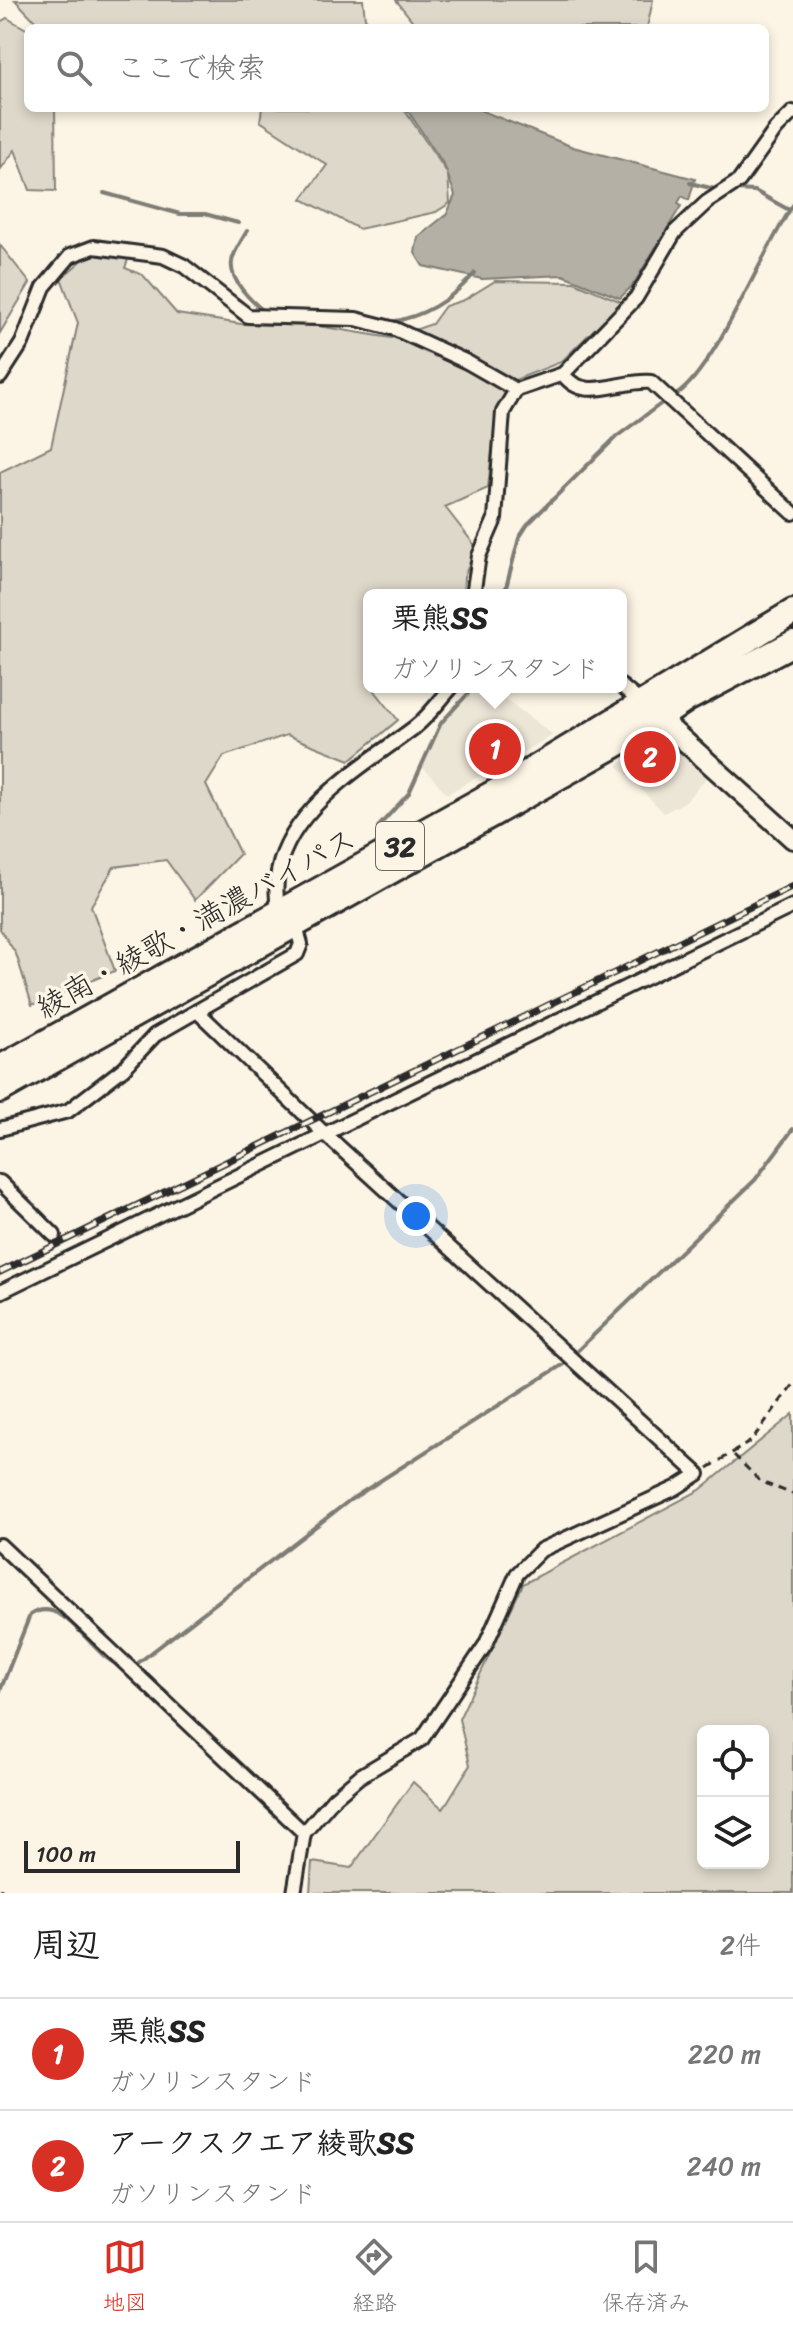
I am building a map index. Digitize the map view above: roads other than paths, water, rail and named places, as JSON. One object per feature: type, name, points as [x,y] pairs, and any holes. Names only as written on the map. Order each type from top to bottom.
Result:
[{"type":"highway","name":"綾南・綾歌・満濃バイパス","points":[[651,711],[793,612]]},
{"type":"highway","name":"綾南・綾歌・満濃バイパス","points":[[0,1090],[287,920],[651,711],[793,643]]},
{"type":"highway","name":"綾南・綾歌・満濃バイパス","points":[[0,1068],[287,920]]},
{"type":"street","points":[[474,589],[479,556],[495,519],[503,412],[516,390],[563,374],[636,298],[681,226],[707,202],[739,181],[776,129],[793,112]]},
{"type":"street","points":[[0,377],[22,343],[44,287],[70,256],[94,247],[163,256],[184,266],[248,316],[356,319],[395,329],[467,362],[516,390]]},
{"type":"street","points":[[563,374],[570,385],[585,390],[651,382],[793,513]]},
{"type":"street","points":[[627,691],[793,839]]},
{"type":"street","points":[[0,1129],[68,1111],[124,1068],[155,1035],[297,954],[301,944],[275,898],[279,872],[287,850],[306,816],[352,770],[417,725],[446,693]]},
{"type":"street","points":[[0,1292],[793,906]]},
{"type":"street","points":[[197,1011],[326,1135],[698,1474],[676,1488],[541,1550],[529,1561],[517,1574],[486,1644],[422,1739],[360,1776],[334,1798],[304,1833],[294,1893]]},
{"type":"street","points":[[0,1182],[54,1235]]},
{"type":"street","points":[[0,1545],[304,1833]]},
{"type":"waterway","points":[[690,183],[715,189]]},
{"type":"waterway","points":[[735,190],[755,191],[789,210]]},
{"type":"waterway","points":[[104,193],[180,214],[205,214],[238,223]]},
{"type":"waterway","points":[[676,395],[691,382],[722,336],[793,205]]},
{"type":"waterway","points":[[247,231],[234,254],[232,269],[242,290],[264,311]]},
{"type":"waterway","points":[[390,322],[414,316],[437,305],[475,273]]},
{"type":"waterway","points":[[337,324],[356,326]]},
{"type":"waterway","points":[[506,589],[519,538],[528,524],[616,437],[662,403]]},
{"type":"waterway","points":[[378,827],[409,793],[441,723],[468,693]]},
{"type":"waterway","points":[[575,1353],[755,1180],[793,1129]]},
{"type":"waterway","points":[[138,1663],[350,1500],[565,1363]]},
{"type":"waterway","points":[[0,1691],[30,1615],[42,1610],[66,1618],[98,1650],[119,1665]]},
{"type":"railway","points":[[0,1272],[793,886]]},
{"type":"place","name":"栗熊SS","points":[[495,749]]},
{"type":"place","name":"アークスクエア綾歌SS","points":[[650,757]]}]
